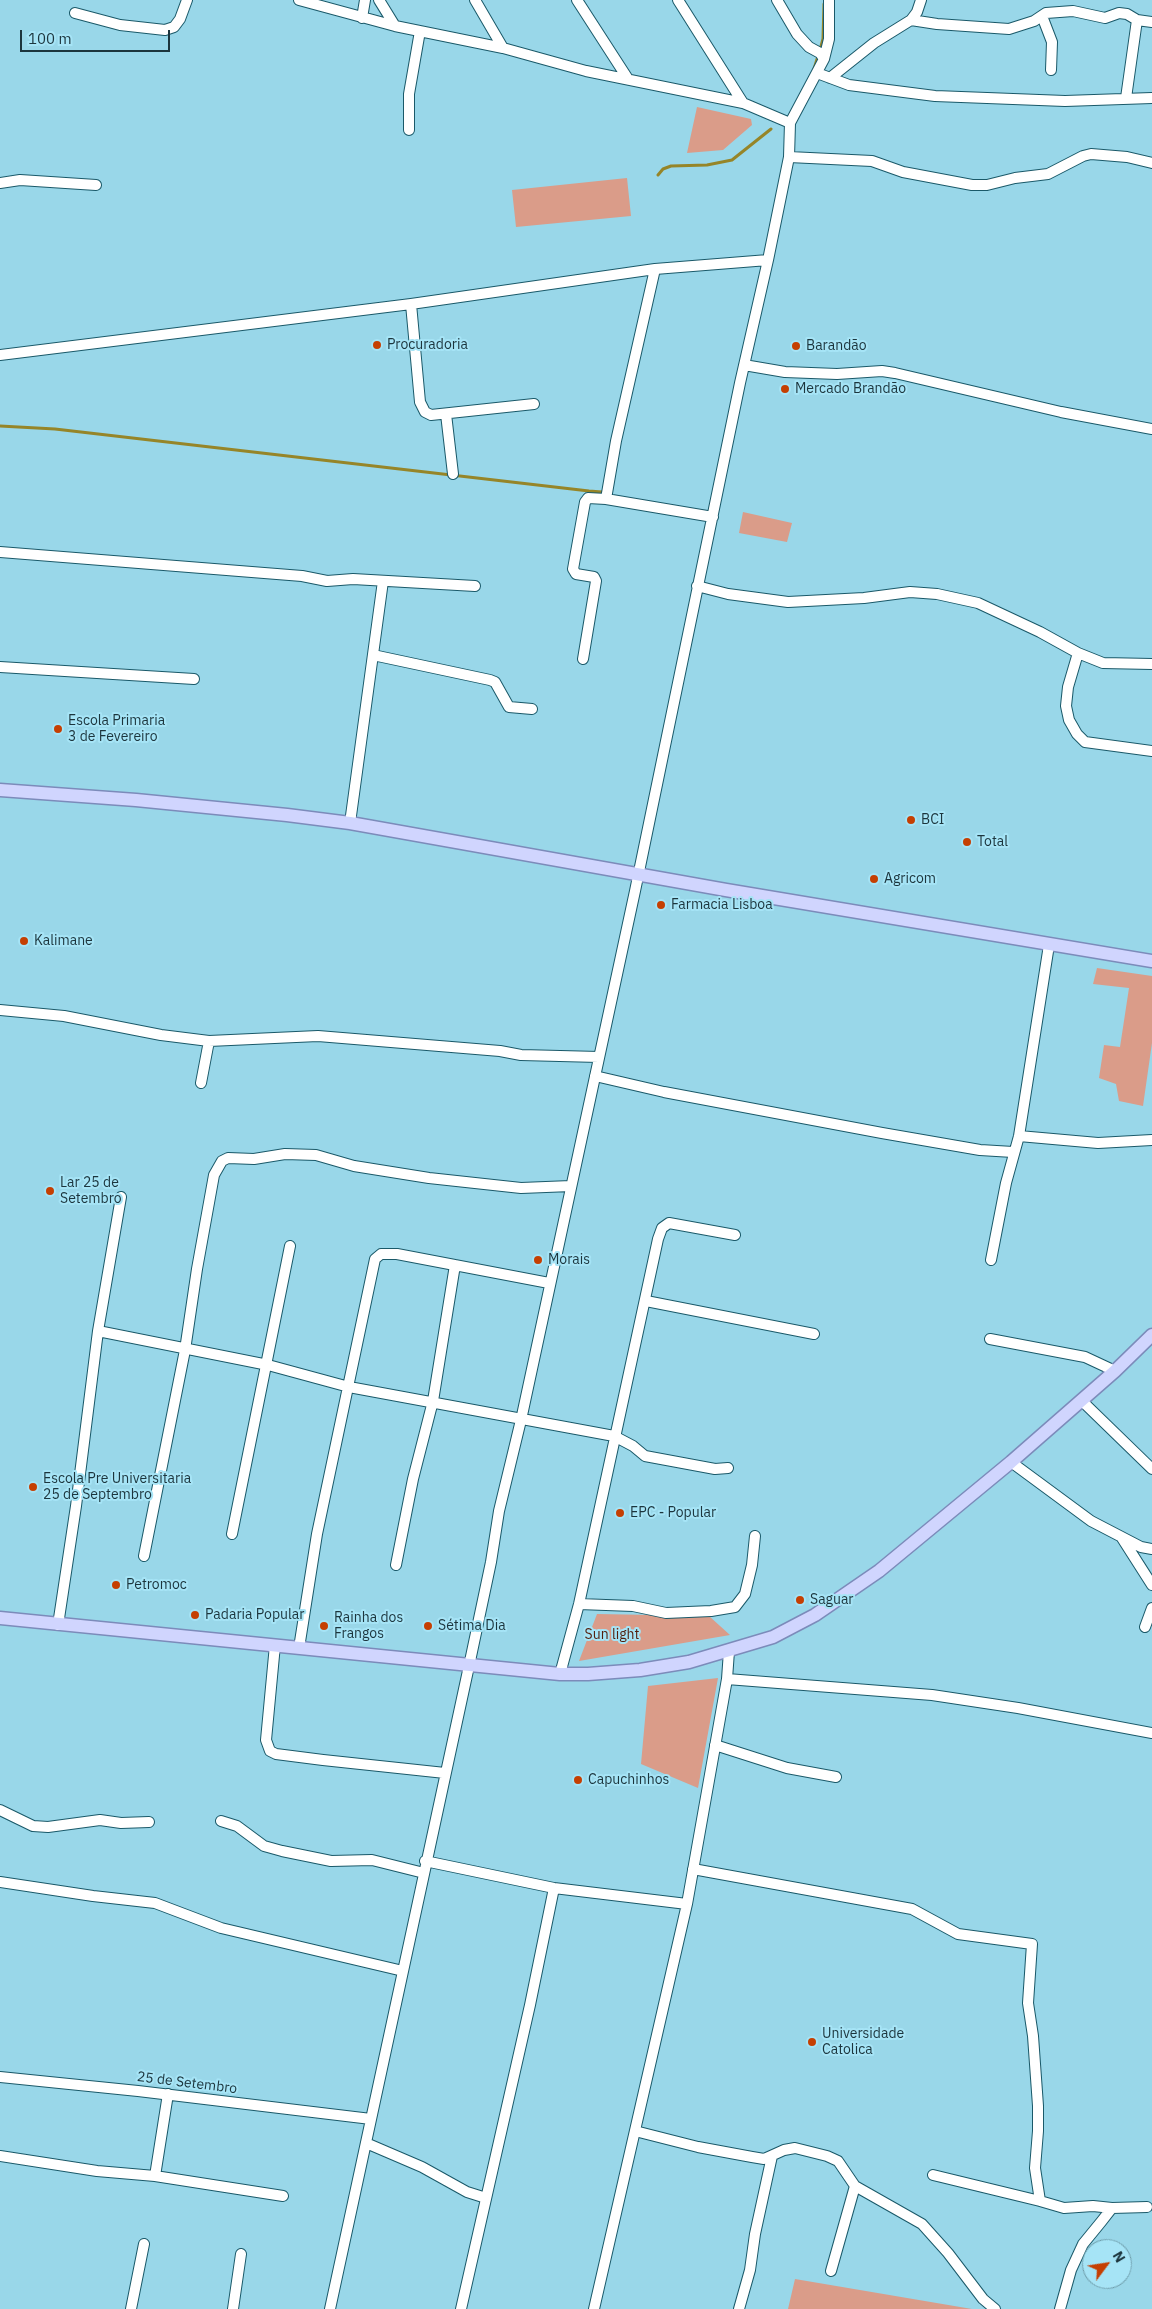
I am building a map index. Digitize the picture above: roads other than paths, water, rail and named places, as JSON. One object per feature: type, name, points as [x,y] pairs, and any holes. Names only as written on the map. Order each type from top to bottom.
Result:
[{"type":"main road","points":[[0,790],[146,801],[350,823],[1049,945],[1152,961]]},
{"type":"main road","points":[[0,1618],[560,1674],[640,1670],[689,1662],[774,1638],[815,1615],[878,1571],[1082,1401],[1152,1335]]},
{"type":"street","points":[[74,13],[120,26],[165,30],[174,27],[180,19],[187,0]]},
{"type":"street","points":[[299,0],[394,26],[503,48],[586,71],[680,92],[743,103],[790,123]]},
{"type":"street","points":[[362,18],[365,0]]},
{"type":"street","points":[[379,0],[394,26]]},
{"type":"street","points":[[475,0],[503,48]]},
{"type":"street","points":[[577,0],[628,79]]},
{"type":"street","points":[[678,0],[743,103]]},
{"type":"street","points":[[777,0],[797,34],[809,47],[822,56]]},
{"type":"street","points":[[330,2309],[404,1971],[469,1666],[499,1511],[521,1420],[595,1076],[697,586],[768,260],[789,157],[790,123],[817,73],[829,39],[830,0]]},
{"type":"street","points":[[830,78],[874,43],[911,20],[917,12],[921,0]]},
{"type":"street","points":[[911,20],[937,24],[1010,29],[1029,24],[1050,12],[1073,11],[1105,18],[1119,13],[1127,14],[1137,20],[1152,22]]},
{"type":"street","points":[[1042,16],[1052,42],[1051,70]]},
{"type":"street","points":[[1126,98],[1137,20]]},
{"type":"street","points":[[409,130],[410,85],[420,31]]},
{"type":"street","points":[[817,73],[838,82],[865,88],[935,96],[1065,101],[1152,98]]},
{"type":"street","points":[[789,157],[872,161],[903,172],[980,185],[1048,174],[1083,156],[1091,154],[1128,157],[1152,163]]},
{"type":"street","points":[[0,183],[20,180],[96,185]]},
{"type":"street","points":[[0,355],[411,304],[655,269],[768,260]]},
{"type":"street","points":[[606,500],[616,441],[655,269]]},
{"type":"street","points":[[411,304],[420,402],[425,412],[431,415],[446,414],[534,404]]},
{"type":"street","points":[[744,365],[785,372],[838,374],[870,371],[895,372],[1061,412],[1152,429]]},
{"type":"street","points":[[446,414],[453,474]]},
{"type":"street","points":[[584,659],[596,581],[594,577],[576,574],[573,569],[586,499],[606,500],[713,517]]},
{"type":"street","points":[[0,552],[302,576],[327,581],[353,579],[475,586]]},
{"type":"street","points":[[350,823],[383,581]]},
{"type":"street","points":[[697,586],[728,594],[788,602],[864,598],[910,592],[938,594],[978,603],[1102,663],[1152,664]]},
{"type":"street","points":[[1078,653],[1068,687],[1066,706],[1069,720],[1077,734],[1084,742],[1152,751]]},
{"type":"street","points":[[373,655],[490,680],[495,682],[509,707],[532,709]]},
{"type":"street","points":[[0,667],[194,679]]},
{"type":"street","points":[[991,1260],[1013,1152],[1019,1136],[1049,945]]},
{"type":"street","points":[[0,1010],[64,1016],[161,1035],[209,1041],[318,1036],[500,1051],[521,1055],[599,1057]]},
{"type":"street","points":[[201,1084],[209,1041]]},
{"type":"street","points":[[595,1076],[664,1092],[882,1133],[980,1150],[1013,1152]]},
{"type":"street","points":[[1019,1136],[1098,1143],[1152,1140]]},
{"type":"street","points":[[144,1556],[186,1350],[197,1270],[214,1175],[222,1161],[228,1158],[254,1159],[285,1154],[316,1155],[354,1166],[429,1178],[521,1188],[571,1186]]},
{"type":"street","points":[[58,1625],[76,1506],[98,1332],[121,1197]]},
{"type":"street","points":[[560,1674],[579,1604],[658,1239],[666,1224],[736,1235]]},
{"type":"street","points":[[232,1534],[268,1365],[290,1246]]},
{"type":"street","points":[[299,1648],[317,1534],[375,1260],[381,1254],[386,1253],[549,1284]]},
{"type":"street","points":[[396,1565],[413,1479],[433,1401],[455,1265]]},
{"type":"street","points":[[646,1301],[814,1334]]},
{"type":"street","points":[[98,1332],[268,1365],[348,1387],[433,1401],[521,1420],[614,1436],[633,1446],[645,1456],[716,1469],[728,1468]]},
{"type":"street","points":[[990,1339],[1086,1357],[1115,1371]]},
{"type":"street","points":[[1082,1401],[1152,1469]]},
{"type":"street","points":[[1011,1462],[1091,1521],[1141,1547],[1152,1549]]},
{"type":"street","points":[[579,1604],[633,1606],[666,1613],[711,1612],[735,1607],[746,1594],[755,1536]]},
{"type":"street","points":[[1121,1537],[1152,1585]]},
{"type":"street","points":[[1145,1627],[1152,1608]]},
{"type":"street","points":[[275,1645],[266,1740],[270,1751],[276,1754],[323,1760],[445,1773]]},
{"type":"street","points":[[594,2309],[686,1904],[728,1679],[729,1651]]},
{"type":"street","points":[[728,1679],[932,1695],[1018,1708],[1152,1733]]},
{"type":"street","points":[[715,1745],[787,1768],[836,1777]]},
{"type":"street","points":[[0,1810],[33,1826],[40,1827],[84,1820],[149,1822]]},
{"type":"street","points":[[222,1821],[238,1826],[264,1846],[282,1851],[331,1861],[372,1860],[424,1873]]},
{"type":"street","points":[[426,1861],[554,1888],[686,1904]]},
{"type":"street","points":[[693,1869],[912,1909],[958,1934],[1032,1944],[1028,2003],[1038,2106],[1035,2168],[1040,2201]]},
{"type":"street","points":[[0,1882],[155,1904],[221,1928],[404,1971]]},
{"type":"street","points":[[461,2309],[524,2033],[554,1888]]},
{"type":"street","name":"25 de Setembro","points":[[0,2077],[168,2094],[371,2119]]},
{"type":"street","points":[[155,2176],[168,2094]]},
{"type":"street","points":[[634,2131],[698,2147],[752,2157],[764,2158],[795,2148],[827,2156],[838,2161],[855,2186],[922,2224],[948,2253],[983,2299],[995,2309]]},
{"type":"street","points":[[366,2143],[422,2166],[467,2192],[486,2198]]},
{"type":"street","points":[[0,2156],[97,2172],[155,2176],[283,2196]]},
{"type":"street","points":[[739,2309],[748,2276],[754,2234],[772,2156]]},
{"type":"street","points":[[933,2175],[1064,2208],[1094,2206],[1112,2208],[1148,2207]]},
{"type":"street","points":[[832,2271],[855,2186]]},
{"type":"street","points":[[1060,2309],[1071,2270],[1083,2244],[1112,2208]]},
{"type":"street","points":[[131,2309],[144,2244]]},
{"type":"street","points":[[233,2309],[241,2254]]},
{"type":"waterway","points":[[820,50],[823,39],[824,4]]},
{"type":"waterway","points":[[814,69],[818,56]]},
{"type":"waterway","points":[[658,175],[663,169],[671,166],[707,165],[732,160],[771,129]]},
{"type":"waterway","points":[[0,426],[55,429],[589,491],[602,492],[605,490]]},
{"type":"place","name":"Procuradoria","points":[[377,345]]},
{"type":"place","name":"Barandão","points":[[796,346]]},
{"type":"place","name":"Mercado Brandão","points":[[785,389]]},
{"type":"place","name":"Escola Primaria 3 de Fevereiro","points":[[58,729]]},
{"type":"place","name":"BCI","points":[[911,820]]},
{"type":"place","name":"Total","points":[[967,842]]},
{"type":"place","name":"Agricom","points":[[874,879]]},
{"type":"place","name":"Farmacia Lisboa","points":[[661,905]]},
{"type":"place","name":"Kalimane","points":[[24,941]]},
{"type":"place","name":"Lar 25 de Setembro","points":[[50,1191]]},
{"type":"place","name":"Morais","points":[[538,1260]]},
{"type":"place","name":"Escola Pre Universitaria 25 de Septembro","points":[[33,1487]]},
{"type":"place","name":"EPC - Popular","points":[[620,1513]]},
{"type":"place","name":"Petromoc","points":[[116,1585]]},
{"type":"place","name":"Saguar","points":[[800,1600]]},
{"type":"place","name":"Padaria Popular","points":[[195,1615]]},
{"type":"place","name":"Rainha dos Frangos","points":[[324,1626]]},
{"type":"place","name":"Sétima Dia","points":[[428,1626]]},
{"type":"place","name":"Capuchinhos","points":[[578,1780]]},
{"type":"place","name":"Universidade Catolica","points":[[812,2042]]},
{"type":"park label","name":"Sun light","points":[[612,1635]]}]
